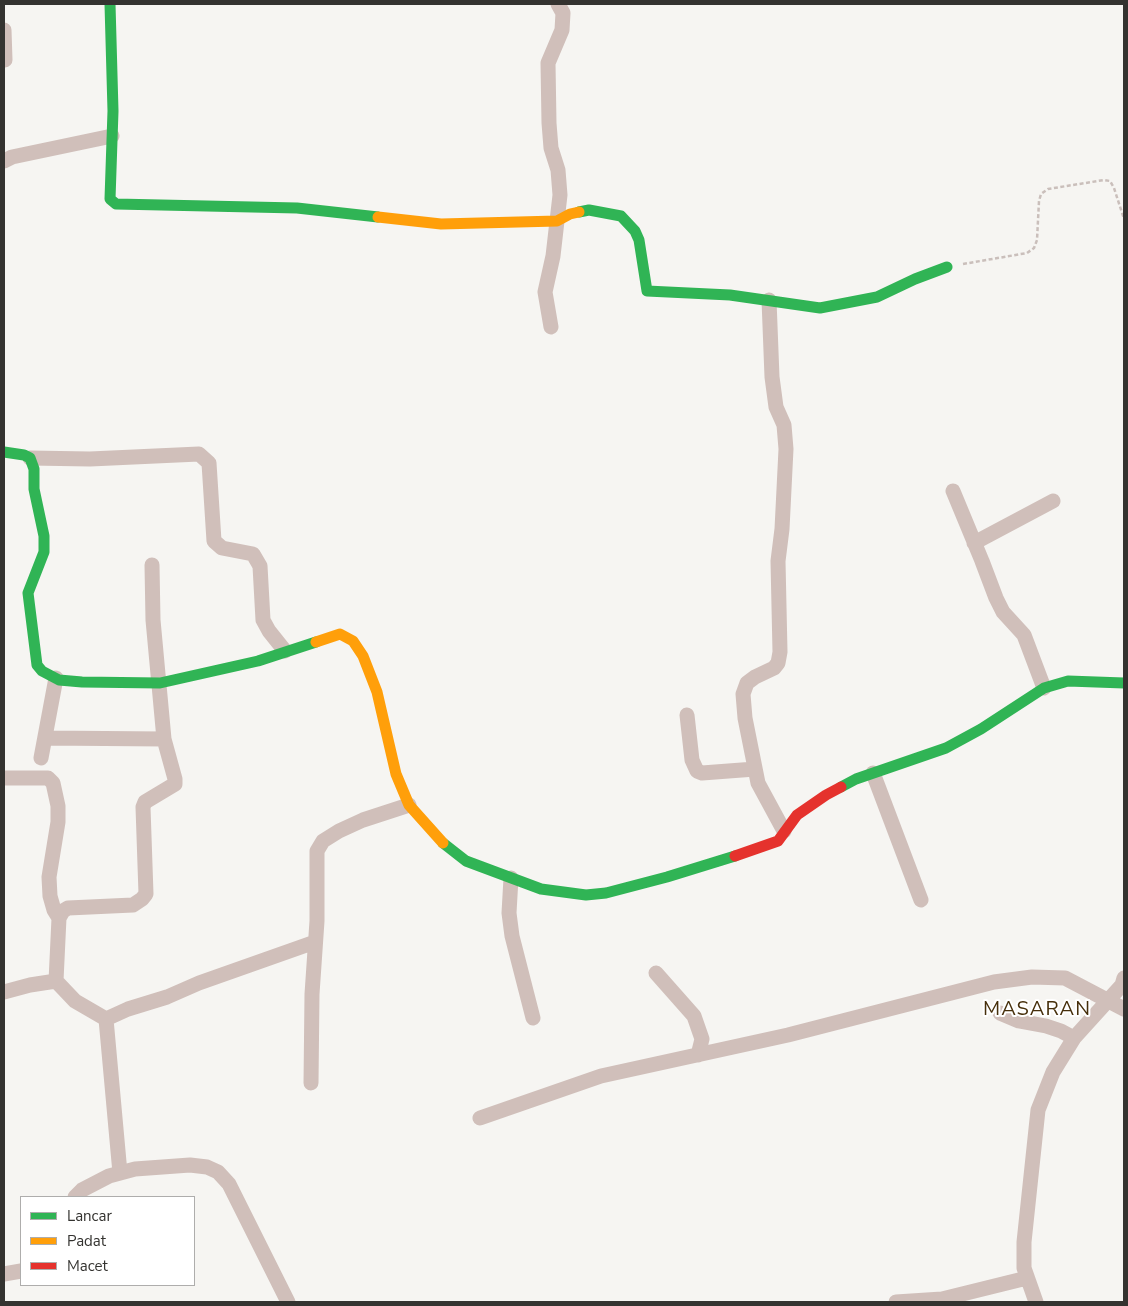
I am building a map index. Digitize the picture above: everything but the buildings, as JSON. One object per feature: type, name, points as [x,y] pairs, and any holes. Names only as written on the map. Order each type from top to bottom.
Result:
[{"type":"street","points":[[110,4],[112,136],[110,199],[116,204],[297,208],[441,224],[557,221],[570,214],[589,210],[622,216],[635,231],[639,240],[647,292],[730,294],[820,308],[877,297],[915,279],[947,267]]},
{"type":"street","points":[[550,327],[545,292],[553,256],[560,195],[558,170],[551,148],[548,123],[548,63],[562,30],[563,13],[558,4]]},
{"type":"street","points":[[4,30],[5,60]]},
{"type":"street","points":[[4,161],[12,157],[112,136]]},
{"type":"street","points":[[769,300],[772,377],[776,406],[784,425],[786,449],[778,561],[780,642],[778,664],[774,668],[754,676],[747,683],[743,694],[745,718],[758,782],[784,831]]},
{"type":"street","points":[[4,452],[24,455],[30,458],[90,459],[199,454],[209,463],[214,541],[222,548],[253,554],[260,566],[263,620],[285,651]]},
{"type":"street","points":[[30,458],[34,469],[34,489],[44,536],[44,552],[28,593],[37,664],[42,671],[56,678],[82,682],[160,683],[258,661],[340,634],[353,641],[363,656],[377,692],[396,774],[408,805],[440,841],[466,861],[541,889],[569,894],[606,893],[667,877],[770,845],[778,841],[796,815],[826,795],[856,779],[946,748],[981,729],[1044,688],[1068,681],[1124,683]]},
{"type":"street","points":[[953,491],[996,598],[1003,612],[1024,635],[1044,688]]},
{"type":"street","points":[[974,542],[1053,501]]},
{"type":"street","points":[[106,1019],[75,1001],[56,981],[59,918],[63,911],[68,908],[132,905],[138,903],[146,894],[143,807],[145,802],[175,784],[164,739],[153,620],[152,565]]},
{"type":"street","points":[[41,758],[56,678]]},
{"type":"street","points":[[688,715],[692,760],[697,771],[702,773],[755,769]]},
{"type":"street","points":[[44,738],[164,739]]},
{"type":"street","points":[[873,773],[921,900]]},
{"type":"street","points":[[4,778],[48,778],[53,782],[58,806],[58,822],[50,877],[50,896],[54,910],[59,918]]},
{"type":"street","points":[[311,1083],[312,994],[317,921],[316,851],[324,841],[363,820],[408,805]]},
{"type":"street","points":[[511,878],[509,897],[510,921],[533,1018]]},
{"type":"street","points":[[106,1019],[128,1009],[167,997],[199,983],[315,942]]},
{"type":"street","points":[[656,973],[694,1016],[702,1039],[698,1056]]},
{"type":"street","points":[[480,1118],[601,1076],[698,1056],[860,1018],[994,982],[1032,977],[1065,978],[1124,1009]]},
{"type":"street","points":[[1036,1302],[1024,1268],[1024,1242],[1038,1110],[1053,1072],[1074,1038],[1122,985],[1124,978]]},
{"type":"street","points":[[4,992],[56,981]]},
{"type":"street","points":[[1000,1013],[1019,1021],[1030,1022],[1060,1031],[1074,1038]]},
{"type":"street","points":[[106,1019],[120,1173]]},
{"type":"street","points":[[75,1196],[92,1184],[109,1176],[135,1169],[190,1165],[207,1167],[218,1172],[230,1184],[288,1302]]},
{"type":"street","points":[[4,1274],[20,1271]]},
{"type":"street","points":[[896,1302],[942,1299],[1027,1278]]},
{"type":"path","points":[[947,267],[1027,253],[1034,248],[1037,240],[1039,201],[1041,194],[1048,189],[1104,180],[1110,181],[1124,219]]},
{"type":"traffic: fast","points":[[110,4],[113,111],[110,199],[116,204],[297,208],[378,217]]},
{"type":"traffic: fast","points":[[579,212],[589,210],[621,216],[635,231],[639,240],[647,291],[730,295],[820,308],[877,297],[915,279],[947,267]]},
{"type":"traffic: fast","points":[[4,452],[24,455],[30,458],[34,469],[34,489],[44,536],[44,552],[28,593],[37,665],[42,671],[59,680],[160,683],[258,661],[316,642]]},
{"type":"traffic: fast","points":[[841,787],[856,779],[946,748],[981,729],[1044,688],[1068,681],[1124,683]]},
{"type":"traffic: fast","points":[[443,843],[466,861],[541,889],[586,895],[606,893],[735,856]]},
{"type":"traffic: slow","points":[[378,217],[441,224],[557,221],[570,214],[579,212]]},
{"type":"traffic: slow","points":[[316,642],[340,634],[353,641],[363,656],[377,692],[396,774],[409,805],[443,843]]},
{"type":"traffic: jam","points":[[735,856],[778,841],[797,815],[841,787]]},
{"type":"district","name":"MASARAN","points":[[1037,1010]]}]
